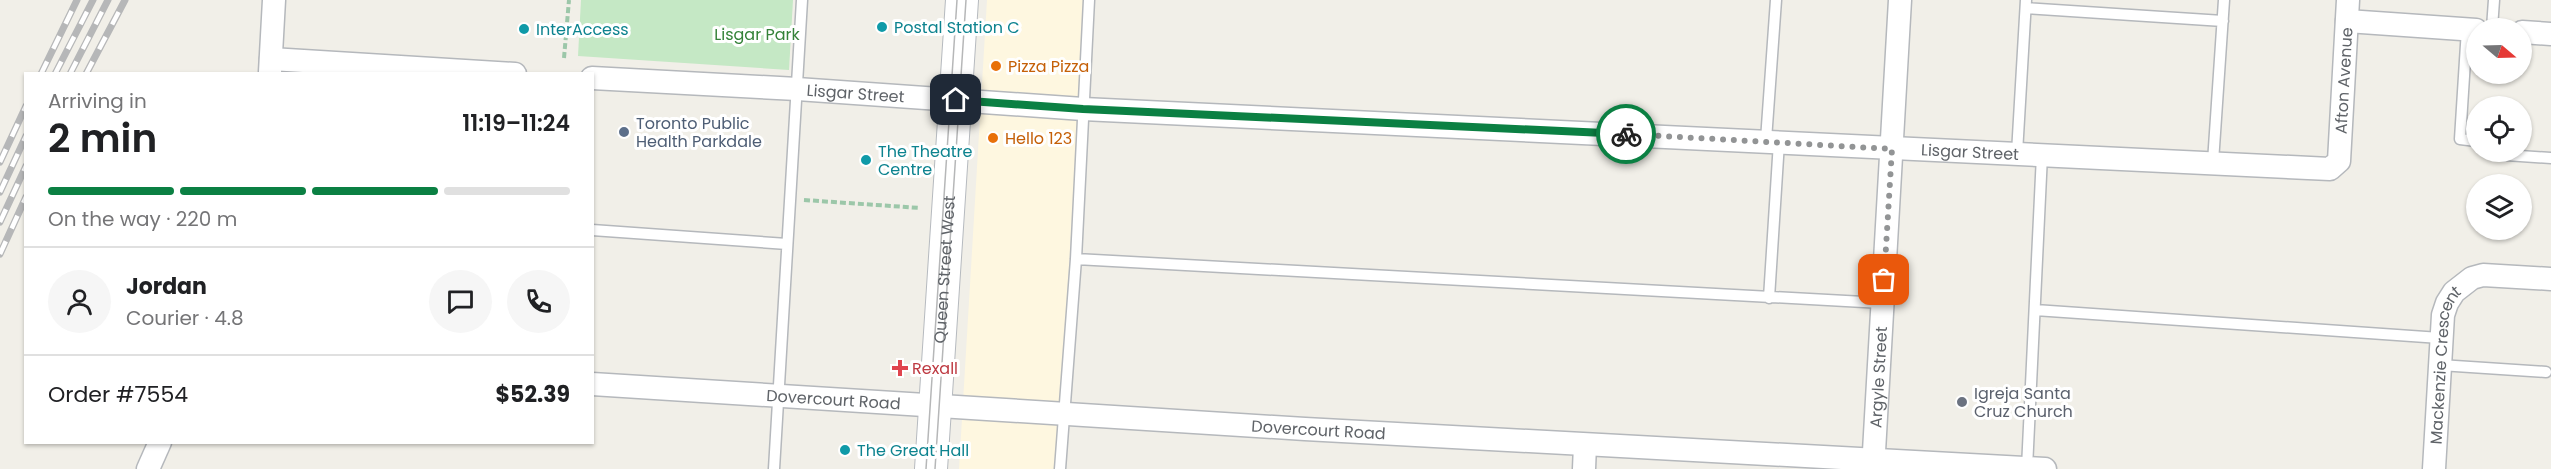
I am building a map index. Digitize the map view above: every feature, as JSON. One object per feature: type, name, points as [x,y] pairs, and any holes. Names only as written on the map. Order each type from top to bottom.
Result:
[{"type":"main road","name":"Queen Street West","points":[[931,469],[962,0]]},
{"type":"street","points":[[274,0],[270,66],[454,72]]},
{"type":"street","name":"Argyle Street","points":[[1873,464],[1900,0]]},
{"type":"street","points":[[2348,11],[2466,29]]},
{"type":"street","name":"Afton Avenue","points":[[2339,161],[2348,11]]},
{"type":"street","points":[[2532,33],[2551,34]]},
{"type":"street","name":"Lisgar Street","points":[[594,78],[797,89],[1083,109],[1772,141],[1892,149],[2330,169],[2339,161]]},
{"type":"street","name":"Mackenzie Crescent","points":[[2434,469],[2440,338],[2447,303],[2454,292],[2472,278],[2483,275],[2551,279]]},
{"type":"street","name":"Dovercourt Road","points":[[594,384],[1873,464],[2036,468]]},
{"type":"street","points":[[148,469],[159,444]]},
{"type":"street","points":[[1584,469],[1585,445]]},
{"type":"lane","points":[[774,469],[802,0]]},
{"type":"lane","points":[[1060,469],[1076,259],[1089,0]]},
{"type":"lane","points":[[1769,298],[1776,0]]},
{"type":"lane","points":[[2213,162],[2224,0]]},
{"type":"lane","points":[[2493,18],[2494,0]]},
{"type":"lane","points":[[2017,153],[2026,4],[2223,21]]},
{"type":"lane","points":[[2466,84],[2460,139],[2466,140]]},
{"type":"lane","points":[[2036,468],[2035,310],[2042,155]]},
{"type":"lane","points":[[2532,157],[2551,158]]},
{"type":"lane","points":[[594,230],[787,244]]},
{"type":"lane","points":[[1076,259],[1882,303]]},
{"type":"lane","points":[[2035,310],[2440,338]]},
{"type":"lane","points":[[2440,365],[2546,372]]},
{"type":"path","points":[[564,58],[570,0]]},
{"type":"path","points":[[789,199],[920,208]]},
{"type":"shaded area","points":[[987,0],[1086,0],[1056,469],[959,469]]},
{"type":"green space","name":"Lisgar Park","points":[[581,0],[793,0],[789,70],[578,56]]},
{"type":"tram line","points":[[926,469],[957,0]]},
{"type":"tram line","points":[[935,469],[966,0]]},
{"type":"railway","points":[[42,72],[77,0]]},
{"type":"railway","points":[[56,72],[93,0]]},
{"type":"railway","points":[[71,72],[108,0]]},
{"type":"railway","points":[[87,72],[125,0]]},
{"type":"railway","points":[[0,162],[24,110]]},
{"type":"railway","points":[[0,192],[24,140]]},
{"type":"railway","points":[[0,222],[24,170]]},
{"type":"railway","points":[[0,254],[24,201]]},
{"type":"way so far","points":[[1626,134],[1766,140],[1892,149],[1884,280]]},
{"type":"place","name":"Postal Station C","points":[[882,27]]},
{"type":"place","name":"InterAccess","points":[[524,29]]},
{"type":"place","name":"Pizza Pizza","points":[[996,66]]},
{"type":"place","name":"Toronto Public Health Parkdale","points":[[624,132]]},
{"type":"place","name":"Hello 123","points":[[993,138]]},
{"type":"place","name":"The Theatre Centre","points":[[866,160]]},
{"type":"place","name":"Rexall","points":[[900,368]]},
{"type":"place","name":"Igreja Santa Cruz Church","points":[[1962,402]]},
{"type":"place","name":"The Great Hall","points":[[845,450]]},
{"type":"route","points":[[956,100],[1083,109],[1626,134]]}]
